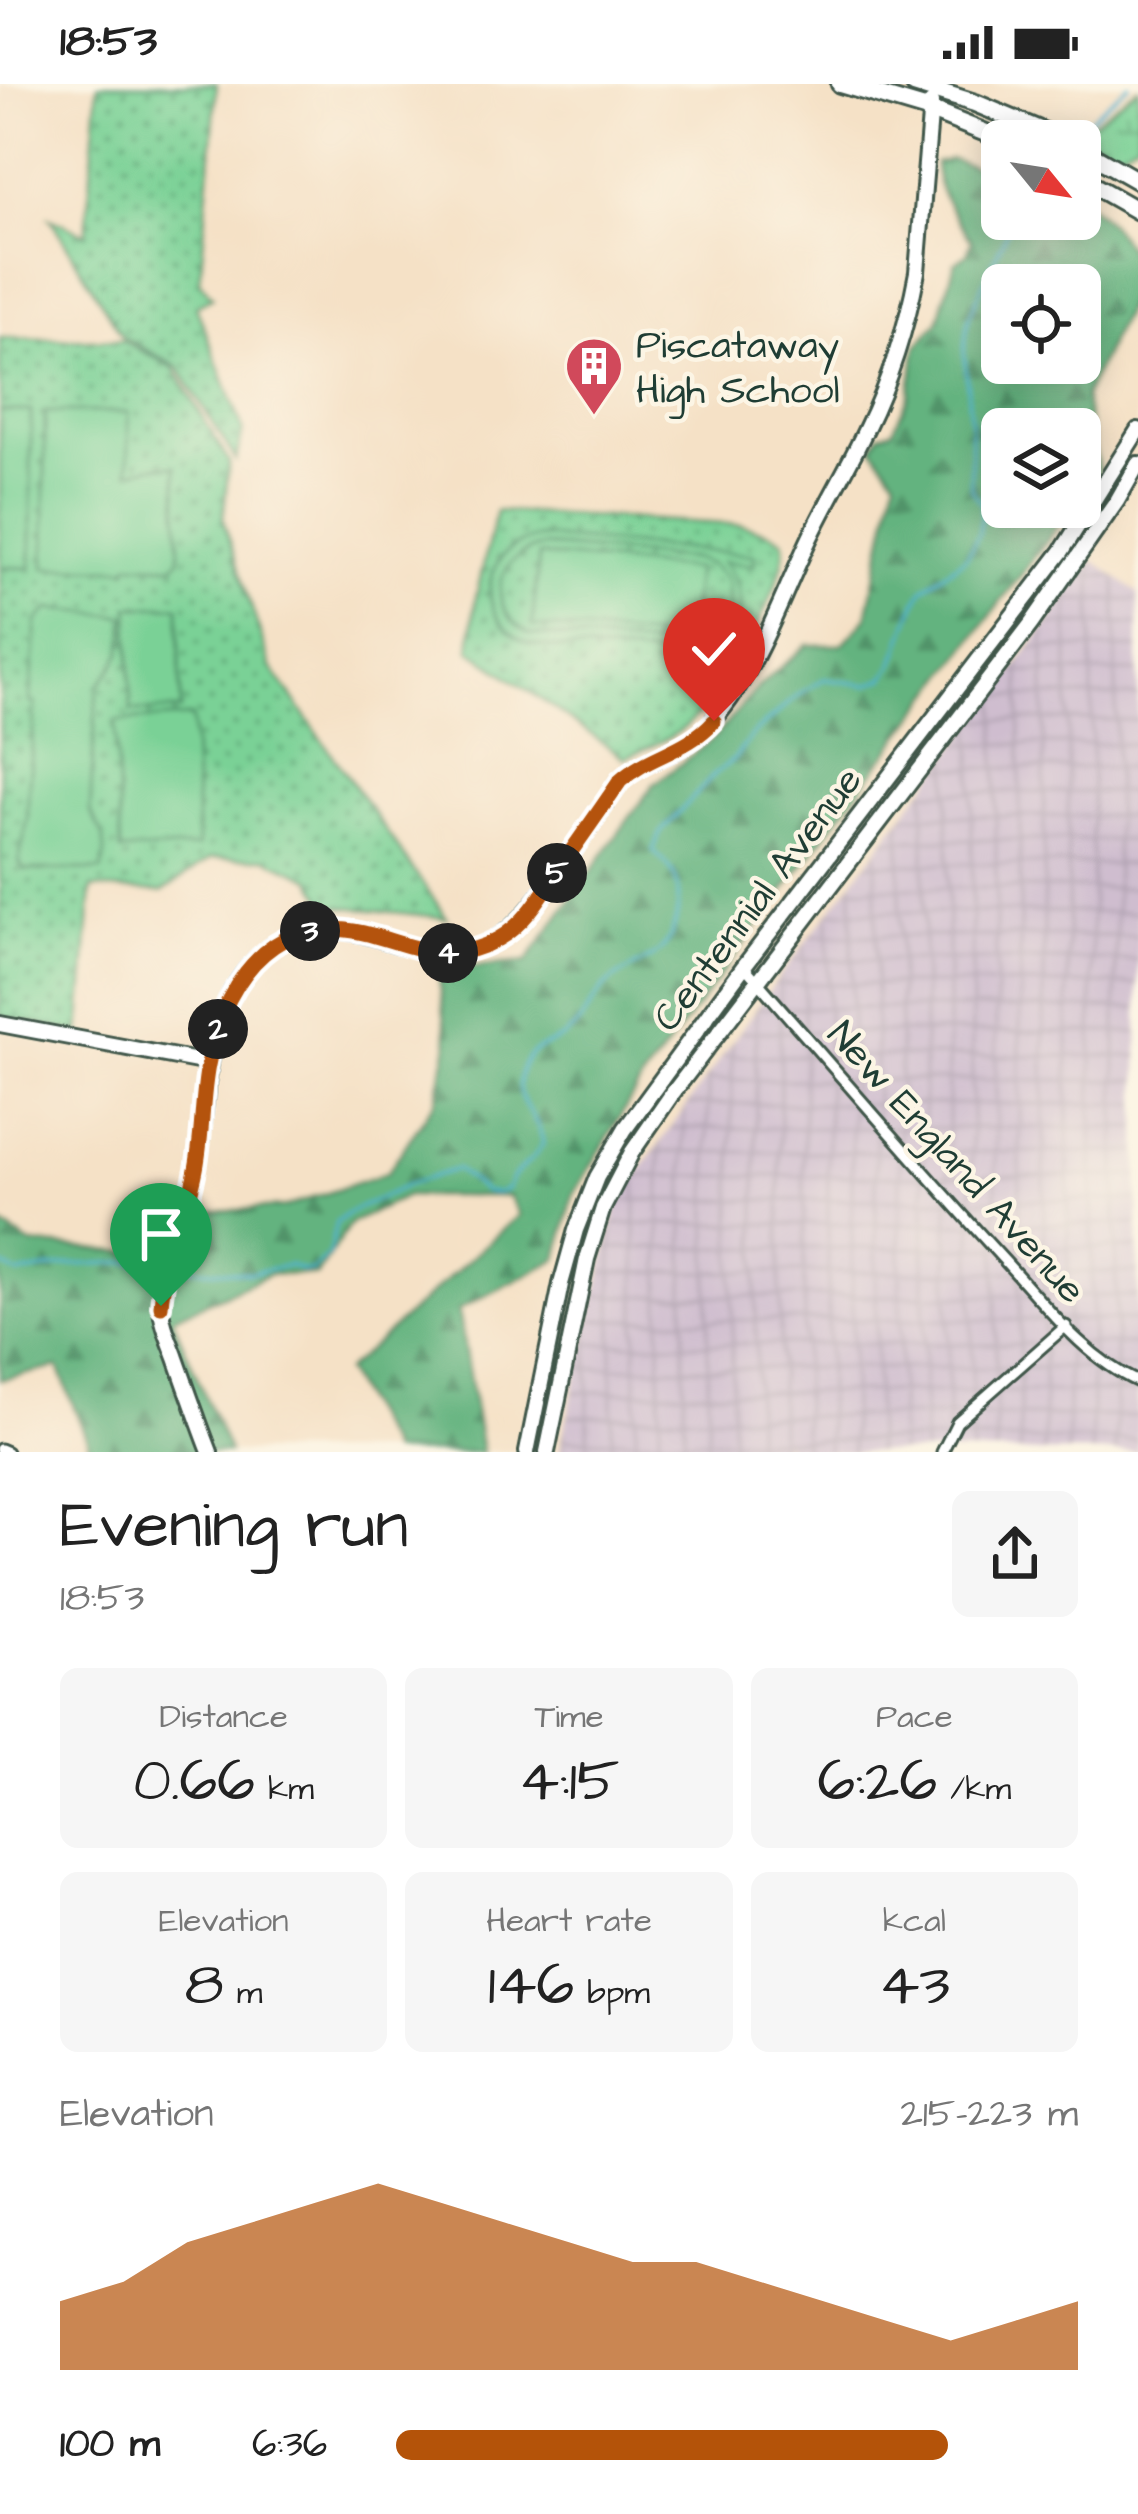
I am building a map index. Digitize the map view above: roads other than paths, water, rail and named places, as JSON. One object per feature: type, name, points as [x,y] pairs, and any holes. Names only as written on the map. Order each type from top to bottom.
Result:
[{"type":"highway","points":[[840,84],[981,131]]},
{"type":"highway","points":[[914,84],[933,86],[1017,120]]},
{"type":"highway","points":[[1101,160],[1138,181]]},
{"type":"highway","points":[[1101,190],[1138,211]]},
{"type":"main road","points":[[210,1452],[162,1316],[161,1298],[195,1176],[208,1063],[233,989],[259,957],[287,938],[315,929],[350,930],[452,954],[501,938],[531,910],[620,781],[637,767],[695,740],[714,721],[766,636],[882,394],[912,299],[933,86]]},
{"type":"main road","name":"Centennial Avenue","points":[[527,1452],[561,1284],[597,1177],[656,1084],[1051,567],[1138,430]]},
{"type":"main road","name":"Centennial Avenue","points":[[547,1452],[587,1259],[603,1208],[632,1152],[1031,624],[1138,464]]},
{"type":"main road","points":[[0,1024],[208,1063]]},
{"type":"street","name":"New England Avenue","points":[[744,966],[1066,1326],[1104,1362],[1138,1382]]},
{"type":"street","points":[[942,1452],[957,1421],[1066,1326]]},
{"type":"waterway","points":[[1087,120],[1129,84]]},
{"type":"waterway","points":[[172,1267],[251,1273],[289,1265],[313,1270],[329,1254],[336,1223],[348,1213],[456,1169],[485,1192],[498,1193],[534,1157],[543,1144],[519,1090],[525,1061],[572,1031],[606,985],[655,955],[671,936],[678,888],[672,872],[653,851],[660,833],[752,735],[801,693],[824,679],[868,685],[884,678],[923,589],[966,557],[979,533],[982,505],[971,489],[964,350],[969,317],[1003,240]]},
{"type":"waterway","points":[[0,1264],[18,1274],[70,1265],[127,1262],[163,1266]]},
{"type":"place","name":"Piscataway High School","points":[[594,417]]}]
